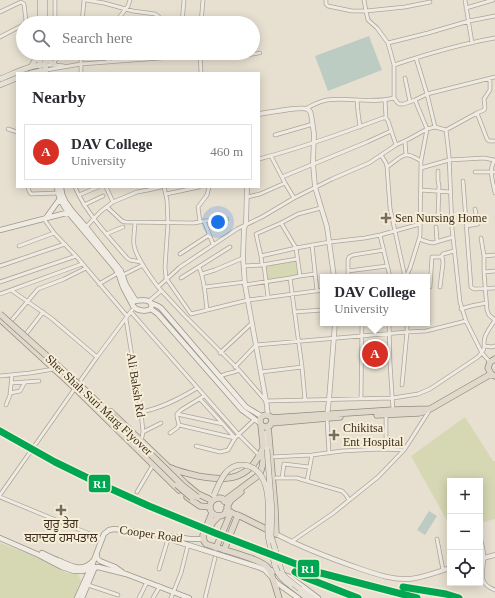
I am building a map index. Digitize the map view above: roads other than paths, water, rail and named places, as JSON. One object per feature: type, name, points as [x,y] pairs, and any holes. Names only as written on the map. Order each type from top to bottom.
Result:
[{"type":"highway","points":[[0,310],[80,382],[192,490],[208,499]]},
{"type":"highway","name":"Sher Shah Suri Marg Flyover","points":[[0,314],[86,391],[195,498]]},
{"type":"highway","points":[[0,318],[75,388],[152,465],[187,497],[197,504],[211,510],[214,515],[218,516]]},
{"type":"highway","name":"Sher Shah Suri Marg Flyover","points":[[0,318],[84,393],[195,498]]},
{"type":"highway","points":[[265,421],[419,413],[430,409],[493,375],[488,368],[493,361]]},
{"type":"highway","points":[[327,417],[393,410],[430,409]]},
{"type":"highway","points":[[165,464],[180,472],[208,478],[225,479],[237,477],[245,472],[262,456],[265,448],[265,421]]},
{"type":"highway","points":[[265,421],[271,457],[276,534]]},
{"type":"highway","points":[[224,501],[259,475],[263,466],[262,456]]},
{"type":"highway","points":[[208,541],[226,524],[231,500],[260,479],[272,480]]},
{"type":"highway","points":[[195,498],[208,499]]},
{"type":"highway","points":[[195,498],[203,506]]},
{"type":"highway","points":[[208,541],[211,503],[218,499],[226,503],[228,510],[276,534]]},
{"type":"highway","points":[[209,525],[218,516],[224,514],[228,510]]},
{"type":"highway","points":[[224,550],[238,515]]},
{"type":"highway","points":[[208,541],[224,550],[257,561],[268,568],[279,598]]},
{"type":"main road","points":[[40,0],[40,16]]},
{"type":"main road","points":[[45,16],[46,0]]},
{"type":"main road","points":[[36,60],[31,70],[43,69]]},
{"type":"main road","points":[[50,60],[55,65]]},
{"type":"main road","points":[[0,80],[16,75]]},
{"type":"main road","points":[[0,80],[16,78]]},
{"type":"main road","points":[[57,188],[57,193],[60,200],[120,275]]},
{"type":"main road","points":[[61,188],[63,198],[70,212],[86,227],[114,262],[120,275],[123,287],[138,310],[151,309],[158,314],[242,410],[265,421]]},
{"type":"main road","points":[[45,218],[60,200]]},
{"type":"main road","points":[[0,230],[70,212]]},
{"type":"main road","points":[[134,304],[150,302],[161,308],[246,407],[265,421]]},
{"type":"main road","points":[[150,302],[152,306],[151,309]]},
{"type":"main road","points":[[265,448],[272,511],[271,536],[282,573],[285,577],[313,598]]},
{"type":"main road","points":[[208,499],[214,495],[222,476],[232,467],[247,465],[260,473],[266,484],[268,512],[267,536],[275,566],[279,576],[307,598]]},
{"type":"main road","name":"Cooper Road","points":[[86,584],[93,568],[102,539],[107,531],[114,529],[208,541]]},
{"type":"main road","points":[[151,534],[265,570],[277,583],[298,598]]},
{"type":"main road","points":[[0,535],[74,567],[84,567],[95,559]]},
{"type":"main road","points":[[0,538],[62,567],[77,571],[101,567],[126,574],[189,598]]},
{"type":"main road","points":[[97,554],[97,558],[100,561],[115,567],[126,574]]},
{"type":"main road","points":[[268,568],[290,578],[318,598]]},
{"type":"main road","points":[[77,571],[83,576],[86,584],[82,598]]},
{"type":"main road","points":[[77,598],[86,584]]},
{"type":"street","points":[[55,0],[55,16]]},
{"type":"street","points":[[83,16],[85,0],[155,14],[158,16]]},
{"type":"street","points":[[120,16],[130,0]]},
{"type":"street","points":[[183,16],[184,0]]},
{"type":"street","points":[[202,16],[203,0]]},
{"type":"street","points":[[326,0],[326,4],[328,6],[352,11],[411,6],[430,2]]},
{"type":"street","points":[[364,0],[368,20],[377,28],[388,43],[394,65],[394,98],[399,104],[410,102],[427,94],[495,77]]},
{"type":"street","points":[[465,0],[472,43]]},
{"type":"street","points":[[466,6],[470,0]]},
{"type":"street","points":[[466,6],[493,0]]},
{"type":"street","points":[[0,12],[21,2],[24,4],[25,16]]},
{"type":"street","points":[[388,43],[469,21],[495,16]]},
{"type":"street","points":[[0,37],[16,28]]},
{"type":"street","points":[[394,65],[495,38]]},
{"type":"street","points":[[416,58],[427,94],[434,127]]},
{"type":"street","points":[[56,60],[55,65],[58,72]]},
{"type":"street","points":[[81,60],[81,72]]},
{"type":"street","points":[[43,69],[55,65],[64,66],[134,60]]},
{"type":"street","points":[[200,60],[200,72]]},
{"type":"street","points":[[405,78],[410,102]]},
{"type":"street","points":[[158,287],[166,278],[180,267],[213,244],[246,224],[262,217],[315,187],[362,166],[426,129],[434,127],[446,130],[484,110],[484,99],[490,90],[490,78]]},
{"type":"street","points":[[260,114],[289,109],[307,108],[326,100],[385,100],[394,98]]},
{"type":"street","points":[[357,100],[360,127]]},
{"type":"street","points":[[385,100],[386,118],[396,145]]},
{"type":"street","points":[[407,274],[410,268],[420,233],[421,161],[426,129],[415,100]]},
{"type":"street","points":[[307,108],[310,110],[313,124],[313,164],[315,187],[327,227],[334,274]]},
{"type":"street","points":[[477,113],[487,139],[489,141],[495,141]]},
{"type":"street","points":[[260,159],[360,127],[382,118],[386,118]]},
{"type":"street","points":[[275,135],[313,124]]},
{"type":"street","points":[[8,129],[16,132]]},
{"type":"street","points":[[446,130],[454,251],[461,308],[482,353],[493,361]]},
{"type":"street","points":[[282,177],[392,131]]},
{"type":"street","points":[[405,140],[406,154]]},
{"type":"street","points":[[387,167],[406,154],[421,161]]},
{"type":"street","points":[[381,155],[387,167],[390,208],[404,274]]},
{"type":"street","points":[[271,156],[294,198]]},
{"type":"street","points":[[421,168],[449,160],[484,158],[495,160],[491,166],[495,193]]},
{"type":"street","points":[[438,171],[438,216]]},
{"type":"street","points":[[475,172],[493,172]]},
{"type":"street","points":[[463,181],[471,287],[474,289],[495,288]]},
{"type":"street","points":[[247,197],[260,194],[285,183]]},
{"type":"street","points":[[28,188],[31,194],[57,193]]},
{"type":"street","points":[[76,188],[84,205],[106,234],[127,258],[142,264]]},
{"type":"street","points":[[79,195],[98,188]]},
{"type":"street","points":[[106,188],[113,202]]},
{"type":"street","points":[[86,227],[113,202],[137,192],[157,188]]},
{"type":"street","points":[[163,188],[166,194],[168,223],[165,267],[166,278],[191,314]]},
{"type":"street","points":[[166,194],[194,188]]},
{"type":"street","points":[[200,222],[198,207],[207,195],[209,188]]},
{"type":"street","points":[[196,446],[220,452],[228,450],[235,438],[265,421],[267,407],[245,284],[243,258],[247,188]]},
{"type":"street","points":[[420,190],[450,192]]},
{"type":"street","points":[[84,205],[103,196]]},
{"type":"street","points":[[107,207],[123,221],[194,223],[227,219]]},
{"type":"street","points":[[268,297],[263,265],[255,235],[298,214],[321,208]]},
{"type":"street","points":[[466,226],[478,224],[475,209]]},
{"type":"street","points":[[45,218],[54,233],[76,256],[126,317]]},
{"type":"street","points":[[204,221],[213,244]]},
{"type":"street","points":[[135,222],[134,246],[142,264],[158,287],[220,353],[239,370],[266,401]]},
{"type":"street","points":[[281,223],[296,248],[300,276]]},
{"type":"street","points":[[261,256],[312,245],[380,235],[420,224]]},
{"type":"street","points":[[106,234],[123,227]]},
{"type":"street","points":[[436,227],[437,242]]},
{"type":"street","points":[[19,246],[54,233]]},
{"type":"street","points":[[180,254],[209,235]]},
{"type":"street","points":[[380,235],[389,274]]},
{"type":"street","points":[[419,239],[430,243],[453,237]]},
{"type":"street","points":[[266,401],[393,398],[413,396],[424,392],[478,357],[482,353],[485,346],[484,340],[495,320],[488,314],[486,303],[484,256],[481,238]]},
{"type":"street","points":[[0,266],[64,244]]},
{"type":"street","points":[[312,245],[317,291]]},
{"type":"street","points":[[181,278],[230,247]]},
{"type":"street","points":[[384,250],[351,256],[349,258],[348,271],[387,266]]},
{"type":"street","points":[[430,287],[432,258],[454,251]]},
{"type":"street","points":[[484,256],[495,255]]},
{"type":"street","points":[[0,282],[76,256]]},
{"type":"street","points":[[440,287],[443,263],[442,256]]},
{"type":"street","points":[[202,274],[243,258]]},
{"type":"street","points":[[244,266],[263,265],[297,259]]},
{"type":"street","points":[[0,294],[82,264]]},
{"type":"street","points":[[99,284],[142,264]]},
{"type":"street","points":[[199,267],[205,288],[207,310]]},
{"type":"street","points":[[11,320],[40,287],[64,279],[86,268]]},
{"type":"street","points":[[484,272],[495,271]]},
{"type":"street","points":[[205,288],[266,282],[315,274]]},
{"type":"street","points":[[290,278],[291,294],[299,341],[305,400]]},
{"type":"street","points":[[11,290],[43,312],[97,357]]},
{"type":"street","points":[[185,316],[248,300],[320,290]]},
{"type":"street","points":[[150,302],[161,291]]},
{"type":"street","points":[[461,308],[486,303]]},
{"type":"street","points":[[102,539],[0,496],[97,357],[131,312],[134,304]]},
{"type":"street","points":[[294,312],[320,310]]},
{"type":"street","points":[[26,334],[43,312]]},
{"type":"street","points":[[131,312],[239,435],[262,456],[312,455],[380,449],[404,450]]},
{"type":"street","name":"Ali Baksh Rd","points":[[126,317],[143,432],[139,451]]},
{"type":"street","points":[[235,367],[256,345],[426,331],[466,321]]},
{"type":"street","points":[[220,353],[252,323]]},
{"type":"street","points":[[329,453],[327,417],[335,326]]},
{"type":"street","points":[[361,398],[362,326]]},
{"type":"street","points":[[389,326],[393,410]]},
{"type":"street","points":[[402,385],[407,326]]},
{"type":"street","points":[[485,346],[495,346]]},
{"type":"street","points":[[261,372],[302,367]]},
{"type":"street","points":[[0,376],[54,369]]},
{"type":"street","points":[[220,377],[224,374],[233,373],[239,370]]},
{"type":"street","points":[[6,405],[10,393],[12,375]]},
{"type":"street","points":[[11,383],[39,381]]},
{"type":"street","points":[[10,393],[20,391],[25,382]]},
{"type":"street","points":[[141,412],[156,409],[171,403],[197,388]]},
{"type":"street","points":[[177,414],[204,396]]},
{"type":"street","points":[[200,399],[235,438]]},
{"type":"street","points":[[291,542],[332,514],[378,477],[404,450],[430,409]]},
{"type":"street","points":[[177,414],[222,424]]},
{"type":"street","points":[[177,414],[179,425]]},
{"type":"street","points":[[386,414],[386,440]]},
{"type":"street","points":[[143,432],[161,423]]},
{"type":"street","points":[[179,425],[235,438]]},
{"type":"street","points":[[170,433],[179,425]]},
{"type":"street","points":[[307,481],[312,455]]},
{"type":"street","points":[[282,478],[284,464],[309,467]]},
{"type":"street","points":[[137,492],[152,465]]},
{"type":"street","points":[[272,480],[297,478],[342,491],[349,500]]},
{"type":"street","points":[[276,534],[291,542],[348,565],[375,574],[400,579],[417,578],[447,569]]},
{"type":"street","points":[[159,569],[168,539]]},
{"type":"street","points":[[437,539],[443,570]]},
{"type":"street","points":[[171,598],[181,573],[188,545]]},
{"type":"street","points":[[483,559],[495,555]]},
{"type":"street","points":[[205,598],[215,558]]},
{"type":"street","points":[[138,598],[147,582]]},
{"type":"street","points":[[483,582],[486,586],[495,590]]},
{"type":"street","points":[[86,584],[118,595]]},
{"type":"street","points":[[153,598],[160,586]]},
{"type":"place","name":"Sen Nursing Home","points":[[386,218]]},
{"type":"place","name":"DAV College","points":[[375,354]]},
{"type":"place","name":"Chikitsa Ent Hospital","points":[[334,435]]},
{"type":"place","name":"ਗੁਰੂ ਤੇਗ ਬਹਾਦਰ ਹਸਪਤਾਲ","points":[[61,510]]}]
